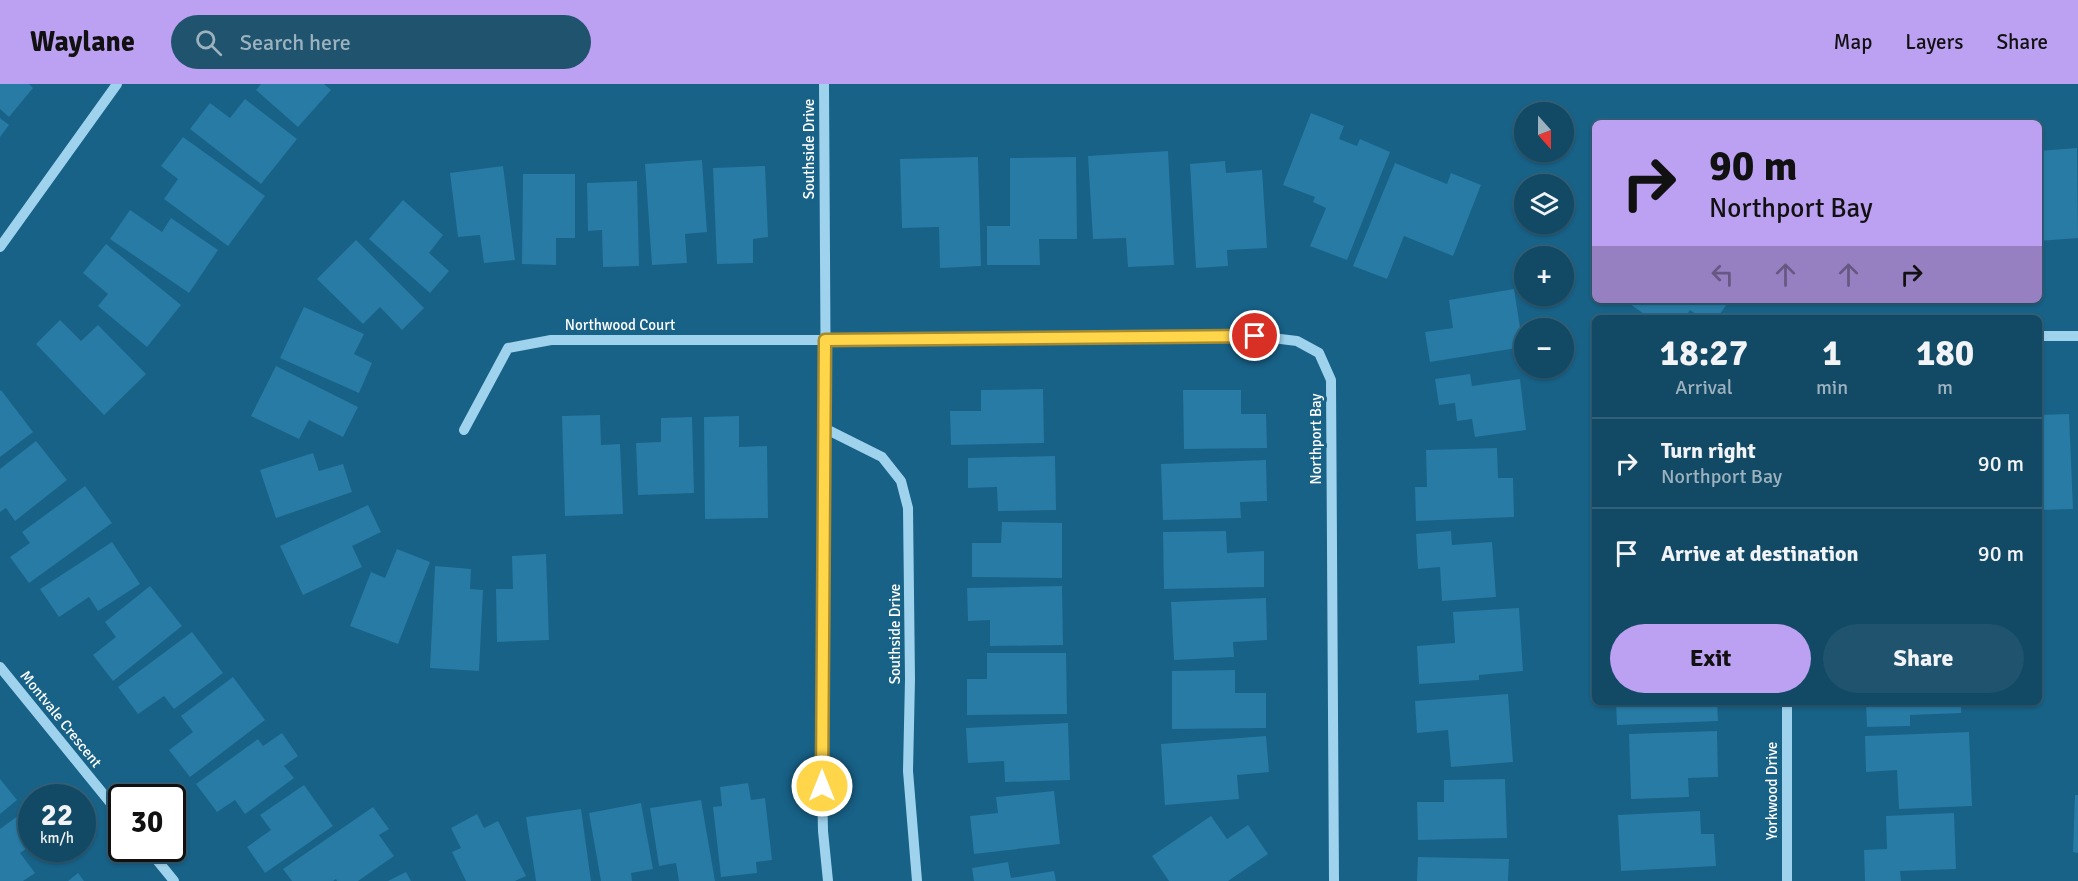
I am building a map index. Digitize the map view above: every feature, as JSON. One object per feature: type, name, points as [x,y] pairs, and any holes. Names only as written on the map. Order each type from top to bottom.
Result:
[{"type":"street","points":[[0,247],[117,84]]},
{"type":"street","name":"Southside Drive","points":[[824,84],[826,429],[822,786],[823,831],[828,881]]},
{"type":"street","name":"Northport Bay","points":[[825,340],[1255,336],[1298,341],[1319,353],[1331,381],[1334,881]]},
{"type":"street","points":[[2042,336],[2078,336]]},
{"type":"street","name":"Northwood Court","points":[[464,430],[508,348],[551,340],[825,340]]},
{"type":"street","name":"Southside Drive","points":[[826,429],[882,457],[901,481],[908,508],[910,680],[908,771],[917,881]]},
{"type":"street","name":"Montvale Crescent","points":[[0,668],[108,800]]},
{"type":"street","name":"Yorkwood Drive","points":[[1787,705],[1787,881]]},
{"type":"street","points":[[159,862],[174,881]]},
{"type":"building","points":[[0,84],[29,84],[33,88],[9,117],[0,109]]},
{"type":"building","points":[[261,84],[324,84],[331,90],[298,127],[256,90]]},
{"type":"building","points":[[245,99],[297,139],[261,184],[190,129],[210,103],[230,118]]},
{"type":"building","points":[[1311,113],[1344,126],[1339,139],[1357,146],[1360,139],[1390,152],[1347,260],[1310,246],[1326,208],[1313,202],[1315,197],[1283,185]]},
{"type":"building","points":[[0,118],[9,125],[0,137]]},
{"type":"building","points":[[183,137],[265,196],[228,246],[164,199],[178,179],[161,166]]},
{"type":"building","points":[[2077,148],[2078,238],[2042,241],[2042,151]]},
{"type":"building","points":[[1168,151],[1174,265],[1128,267],[1126,238],[1093,239],[1088,156]]},
{"type":"building","points":[[978,157],[981,266],[940,268],[939,227],[902,228],[900,159]]},
{"type":"building","points":[[1076,157],[1077,239],[1039,239],[1040,265],[987,265],[987,226],[1010,226],[1010,158]]},
{"type":"building","points":[[702,160],[707,232],[685,234],[687,263],[652,265],[645,164]]},
{"type":"building","points":[[1225,161],[1226,173],[1262,170],[1267,248],[1227,250],[1228,266],[1196,268],[1190,164]]},
{"type":"building","points":[[1395,163],[1447,184],[1451,173],[1481,185],[1453,256],[1404,236],[1387,279],[1353,266]]},
{"type":"building","points":[[503,166],[515,260],[484,263],[480,235],[458,237],[450,173]]},
{"type":"building","points":[[765,166],[768,237],[753,239],[753,263],[717,264],[713,168]]},
{"type":"building","points":[[523,174],[575,174],[575,238],[556,238],[556,265],[522,264]]},
{"type":"building","points":[[637,181],[639,266],[603,267],[602,230],[588,231],[587,183]]},
{"type":"building","points":[[403,200],[443,235],[429,253],[449,271],[430,293],[369,239]]},
{"type":"building","points":[[130,210],[162,232],[171,218],[218,250],[189,293],[110,239]]},
{"type":"building","points":[[356,240],[424,308],[402,330],[380,307],[363,324],[317,279]]},
{"type":"building","points":[[106,244],[181,305],[147,347],[98,306],[108,294],[83,273]]},
{"type":"building","points":[[1514,289],[1514,306],[1517,306],[1518,318],[1514,318],[1514,348],[1430,362],[1425,332],[1453,328],[1449,300]]},
{"type":"building","points":[[1628,303],[1728,303],[1719,315],[1697,315],[1690,310],[1687,315],[1646,315]]},
{"type":"building","points":[[304,307],[364,334],[354,354],[372,363],[359,393],[280,358]]},
{"type":"building","points":[[60,320],[81,341],[98,325],[146,374],[104,415],[36,344]]},
{"type":"building","points":[[276,366],[358,407],[343,437],[309,420],[299,439],[251,416]]},
{"type":"building","points":[[1470,374],[1472,386],[1520,379],[1526,430],[1475,437],[1472,419],[1457,421],[1455,403],[1439,405],[1435,379]]},
{"type":"building","points":[[1043,389],[1044,443],[951,445],[950,411],[981,411],[981,390]]},
{"type":"building","points":[[1183,390],[1241,390],[1241,414],[1266,414],[1267,448],[1184,449]]},
{"type":"building","points":[[0,391],[33,432],[0,457]]},
{"type":"building","points":[[2069,414],[2073,509],[2042,510],[2042,415]]},
{"type":"building","points":[[600,415],[601,445],[620,444],[623,514],[565,516],[562,416]]},
{"type":"building","points":[[739,416],[739,447],[767,446],[768,518],[705,519],[704,417]]},
{"type":"building","points":[[692,417],[694,493],[638,495],[636,443],[661,442],[661,418]]},
{"type":"building","points":[[36,441],[67,480],[15,521],[6,508],[0,512],[0,469]]},
{"type":"building","points":[[1497,448],[1498,478],[1513,478],[1514,517],[1416,521],[1415,487],[1427,487],[1426,450]]},
{"type":"building","points":[[313,453],[319,471],[343,464],[352,492],[276,518],[260,470]]},
{"type":"building","points":[[1055,456],[1056,510],[998,511],[997,487],[968,488],[968,458]]},
{"type":"building","points":[[1266,460],[1267,501],[1240,502],[1241,518],[1163,520],[1161,464]]},
{"type":"building","points":[[85,486],[112,523],[29,583],[10,557],[30,543],[22,532]]},
{"type":"building","points":[[368,505],[381,532],[352,546],[362,567],[303,595],[280,546]]},
{"type":"building","points":[[1002,522],[1062,523],[1062,578],[972,577],[972,543],[1001,543]]},
{"type":"building","points":[[1226,531],[1227,553],[1264,551],[1264,587],[1164,589],[1163,532]]},
{"type":"building","points":[[1451,531],[1452,545],[1492,542],[1496,597],[1442,601],[1440,567],[1418,569],[1416,534]]},
{"type":"building","points":[[112,542],[140,584],[98,611],[89,597],[59,617],[40,589]]},
{"type":"building","points":[[397,549],[430,562],[398,644],[350,626],[371,572],[385,578]]},
{"type":"building","points":[[546,554],[549,640],[497,642],[496,589],[513,589],[512,556]]},
{"type":"building","points":[[435,566],[471,569],[470,589],[483,590],[479,671],[430,668]]},
{"type":"building","points":[[150,586],[182,626],[113,681],[93,655],[116,637],[105,622]]},
{"type":"building","points":[[1062,586],[1063,645],[990,646],[990,620],[968,621],[967,588]]},
{"type":"building","points":[[1266,598],[1267,640],[1233,642],[1234,657],[1174,660],[1171,602]]},
{"type":"building","points":[[1519,608],[1523,671],[1479,675],[1479,680],[1419,684],[1417,646],[1455,643],[1453,612]]},
{"type":"building","points":[[192,632],[223,673],[174,709],[164,696],[138,714],[118,687]]},
{"type":"building","points":[[987,653],[1066,653],[1067,714],[967,715],[967,679],[987,679]]},
{"type":"building","points":[[1235,670],[1235,693],[1266,693],[1266,728],[1172,729],[1172,671]]},
{"type":"building","points":[[233,677],[265,720],[190,777],[169,750],[193,732],[181,716]]},
{"type":"building","points":[[1508,694],[1513,762],[1451,767],[1448,730],[1417,733],[1415,701]]},
{"type":"building","points":[[1616,705],[1717,705],[1718,721],[1617,725]]},
{"type":"building","points":[[1866,705],[1961,705],[1961,713],[1910,715],[1910,726],[1867,727]]},
{"type":"building","points":[[1068,723],[1070,780],[1005,782],[1004,761],[968,763],[966,728]]},
{"type":"building","points":[[1717,731],[1718,777],[1688,778],[1689,797],[1631,799],[1629,734]]},
{"type":"building","points":[[1969,732],[1972,806],[1899,809],[1897,770],[1866,772],[1865,736]]},
{"type":"building","points":[[282,733],[298,756],[284,766],[294,778],[245,814],[235,800],[217,812],[196,784],[258,739],[263,746]]},
{"type":"building","points":[[1266,736],[1269,772],[1237,775],[1239,799],[1165,805],[1161,744]]},
{"type":"building","points":[[0,779],[17,800],[0,814]]},
{"type":"building","points":[[1505,779],[1507,838],[1418,840],[1417,802],[1444,802],[1444,780]]},
{"type":"building","points":[[748,783],[751,800],[765,798],[772,860],[756,862],[757,873],[721,877],[713,807],[722,806],[720,787]]},
{"type":"building","points":[[304,785],[333,826],[265,873],[247,847],[271,830],[260,815]]},
{"type":"building","points":[[1054,791],[1060,844],[974,854],[970,816],[998,813],[996,797]]},
{"type":"building","points":[[2075,795],[2078,795],[2078,853],[2073,852]]},
{"type":"building","points":[[701,800],[715,881],[679,881],[676,863],[659,866],[650,808]]},
{"type":"building","points":[[641,803],[653,869],[631,873],[632,881],[601,881],[589,813]]},
{"type":"building","points":[[373,807],[389,829],[379,835],[394,856],[358,881],[337,881],[336,879],[333,881],[292,881],[283,869]]},
{"type":"building","points":[[581,809],[591,881],[536,881],[526,817]]},
{"type":"building","points":[[1700,811],[1701,834],[1714,834],[1716,866],[1621,871],[1618,815]]},
{"type":"building","points":[[1954,813],[1956,869],[1900,871],[1901,881],[1865,881],[1864,850],[1887,849],[1886,816]]},
{"type":"building","points":[[477,814],[484,828],[498,821],[526,876],[515,881],[466,881],[452,852],[461,848],[451,828]]},
{"type":"building","points":[[18,816],[18,862],[27,862],[35,873],[23,881],[0,881],[0,829]]},
{"type":"building","points":[[1211,816],[1227,839],[1248,825],[1268,854],[1228,881],[1169,881],[1152,856]]},
{"type":"building","points":[[1418,857],[1509,859],[1508,881],[1417,881]]},
{"type":"building","points":[[1008,862],[1011,878],[1054,871],[1056,881],[974,881],[972,868]]},
{"type":"building","points":[[406,872],[411,881],[388,881]]},
{"type":"building","points":[[78,873],[84,881],[68,881]]},
{"type":"route","points":[[822,786],[825,340],[1255,336]]}]
